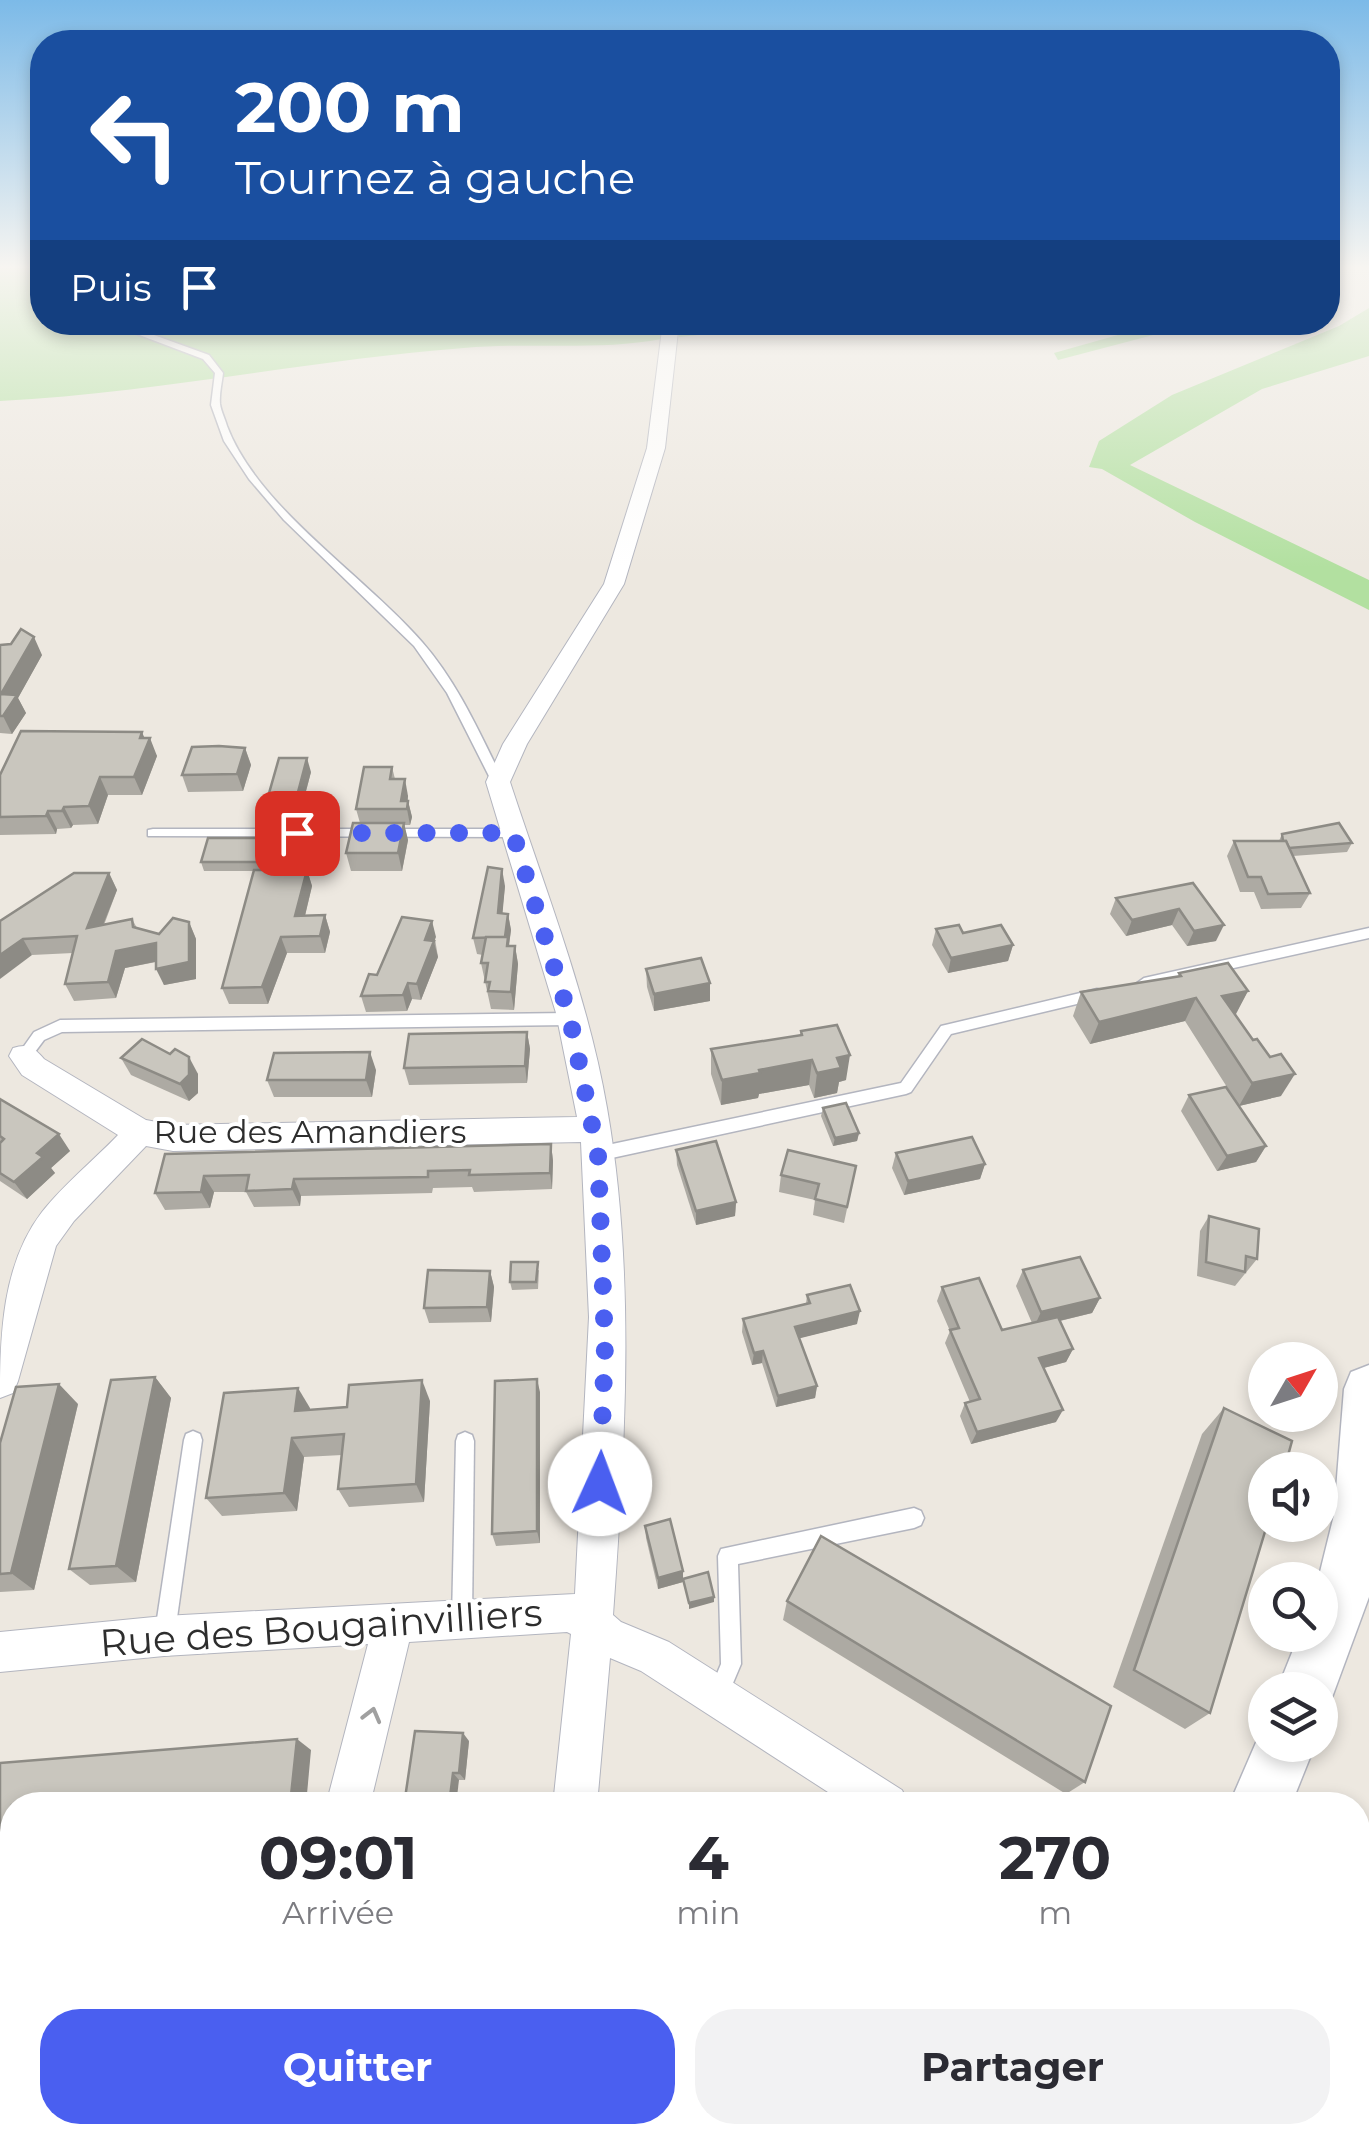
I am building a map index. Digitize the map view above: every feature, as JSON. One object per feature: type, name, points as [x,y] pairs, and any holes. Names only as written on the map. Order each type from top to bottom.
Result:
[{"type":"main road","points":[[1313,1672],[1332,1625],[1355,1541],[1364,1492],[1369,1389]]},
{"type":"main road","points":[[1265,1792],[1278,1762]]},
{"type":"street","points":[[575,1792],[594,1624],[605,1345],[596,1142],[570,1019],[498,782],[515,744],[614,584],[656,448],[666,368]]},
{"type":"street","points":[[24,1056],[33,1067],[139,1132]]},
{"type":"street","name":"Rue des Amandiers","points":[[0,1381],[41,1241],[52,1222],[117,1160],[139,1132],[173,1138],[596,1142]]},
{"type":"street","name":"Rue des Bougainvilliers","points":[[0,1652],[164,1636],[570,1612],[594,1624],[606,1637],[654,1656],[866,1792]]},
{"type":"street","points":[[351,1792],[392,1624]]},
{"type":"lane","points":[[214,368],[219,374],[213,388],[229,446],[260,488],[416,641],[446,678],[498,782]]},
{"type":"lane","points":[[153,833],[513,833]]},
{"type":"lane","points":[[1135,985],[1369,933]]},
{"type":"lane","points":[[596,1142],[906,1088],[946,1030],[1116,990]]},
{"type":"lane","points":[[24,1056],[39,1036],[60,1026],[570,1019]]},
{"type":"lane","points":[[164,1636],[193,1440]]},
{"type":"lane","points":[[462,1619],[465,1441]]},
{"type":"lane","points":[[716,1698],[730,1664],[728,1556],[914,1518]]},
{"type":"green space","points":[[0,368],[291,368],[116,391],[0,401]]},
{"type":"green space","points":[[1237,368],[1330,368],[1262,389],[1130,465],[1369,580],[1369,610],[1195,522],[1102,469],[1089,467],[1099,441],[1172,395]]},
{"type":"building","points":[[21,629],[34,637],[1,694],[17,695],[0,716],[0,645],[11,644]]},
{"type":"building","points":[[21,731],[142,732],[140,738],[150,738],[134,777],[100,777],[89,806],[64,807],[62,811],[48,811],[46,816],[0,817],[0,775]]},
{"type":"building","points":[[192,747],[245,748],[237,774],[182,775]]},
{"type":"building","points":[[279,758],[307,758],[293,811],[264,811]]},
{"type":"building","points":[[364,767],[392,767],[390,779],[405,779],[401,801],[408,801],[407,809],[356,809]]},
{"type":"building","points":[[353,823],[404,823],[398,853],[346,853]]},
{"type":"building","points":[[1339,823],[1352,843],[1289,848],[1283,841],[1282,834]]},
{"type":"building","points":[[208,838],[267,838],[260,862],[201,862]]},
{"type":"building","points":[[1234,841],[1286,841],[1310,893],[1268,894],[1261,877],[1248,877]]},
{"type":"building","points":[[488,867],[502,869],[498,913],[508,914],[505,937],[473,938]]},
{"type":"building","points":[[254,870],[307,870],[295,916],[325,915],[320,936],[281,937],[262,987],[222,988]]},
{"type":"building","points":[[74,873],[109,873],[87,928],[132,919],[133,927],[159,934],[173,918],[189,922],[189,962],[156,969],[156,943],[116,951],[108,982],[65,984],[77,936],[23,939],[0,955],[0,921]]},
{"type":"building","points":[[1193,883],[1224,925],[1194,931],[1179,909],[1132,920],[1116,898]]},
{"type":"building","points":[[402,917],[432,921],[425,940],[434,941],[417,984],[408,983],[403,995],[361,996],[369,974],[377,975]]},
{"type":"building","points":[[959,925],[963,933],[1001,925],[1013,945],[951,958],[936,929]]},
{"type":"building","points":[[486,937],[508,937],[507,946],[515,946],[511,992],[488,991],[488,963],[481,963]]},
{"type":"building","points":[[701,958],[710,983],[654,994],[646,969]]},
{"type":"building","points":[[1228,963],[1248,991],[1222,996],[1253,1040],[1257,1039],[1270,1057],[1281,1054],[1295,1074],[1252,1083],[1196,998],[1099,1022],[1081,992],[1181,976],[1179,973]]},
{"type":"building","points":[[837,1025],[850,1055],[837,1058],[841,1068],[817,1073],[812,1060],[722,1080],[711,1049],[802,1035],[801,1031]]},
{"type":"building","points":[[527,1032],[525,1066],[404,1068],[409,1034]]},
{"type":"building","points":[[142,1039],[170,1054],[175,1049],[189,1057],[189,1075],[180,1084],[121,1058]]},
{"type":"building","points":[[370,1052],[366,1080],[267,1080],[274,1053]]},
{"type":"building","points":[[1226,1087],[1266,1146],[1227,1156],[1189,1095]]},
{"type":"building","points":[[0,1099],[59,1134],[37,1153],[43,1157],[14,1182],[0,1173],[0,1143],[4,1139],[0,1136]]},
{"type":"building","points":[[846,1103],[859,1133],[835,1138],[823,1108]]},
{"type":"building","points":[[972,1137],[985,1164],[908,1181],[896,1153]]},
{"type":"building","points":[[716,1141],[736,1202],[696,1211],[676,1150]]},
{"type":"building","points":[[551,1144],[550,1173],[469,1175],[470,1170],[428,1171],[428,1177],[294,1179],[292,1189],[246,1191],[249,1175],[204,1176],[201,1192],[155,1193],[165,1154]]},
{"type":"building","points":[[788,1150],[856,1166],[847,1207],[815,1199],[819,1184],[781,1175]]},
{"type":"building","points":[[1209,1216],[1259,1229],[1257,1259],[1246,1256],[1245,1272],[1206,1262]]},
{"type":"building","points":[[1080,1257],[1100,1298],[1041,1312],[1023,1270]]},
{"type":"building","points":[[511,1262],[538,1262],[536,1282],[510,1282]]},
{"type":"building","points":[[428,1270],[490,1271],[487,1307],[424,1308]]},
{"type":"building","points":[[979,1278],[1002,1330],[1058,1317],[1073,1349],[1039,1358],[1063,1410],[977,1432],[965,1403],[980,1399],[950,1330],[959,1328],[942,1287]]},
{"type":"building","points":[[850,1285],[860,1311],[795,1327],[817,1386],[778,1396],[763,1351],[754,1353],[743,1319],[810,1303],[807,1295]]},
{"type":"building","points":[[155,1377],[116,1566],[69,1569],[111,1380]]},
{"type":"building","points":[[537,1379],[537,1531],[492,1534],[495,1381]]},
{"type":"building","points":[[422,1380],[416,1484],[338,1489],[344,1434],[292,1438],[284,1493],[206,1498],[224,1393],[298,1388],[295,1411],[347,1407],[349,1385]]},
{"type":"building","points":[[59,1384],[11,1573],[0,1574],[0,1443],[16,1387]]},
{"type":"building","points":[[1224,1408],[1248,1420],[1248,1432],[1273,1432],[1292,1441],[1289,1452],[1248,1452],[1248,1542],[1262,1542],[1256,1562],[1248,1562],[1248,1588],[1210,1713],[1134,1670]]},
{"type":"building","points":[[670,1519],[683,1571],[658,1578],[645,1526]]},
{"type":"building","points":[[821,1536],[1111,1706],[1085,1782],[787,1601]]},
{"type":"building","points":[[708,1572],[714,1597],[689,1603],[683,1579]]},
{"type":"building","points":[[415,1731],[463,1733],[459,1773],[453,1773],[451,1792],[406,1792]]},
{"type":"building","points":[[297,1739],[291,1792],[0,1792],[0,1763]]},
{"type":"route","points":[[297,833],[513,833],[570,1019],[598,1154],[605,1345],[600,1484]]}]
